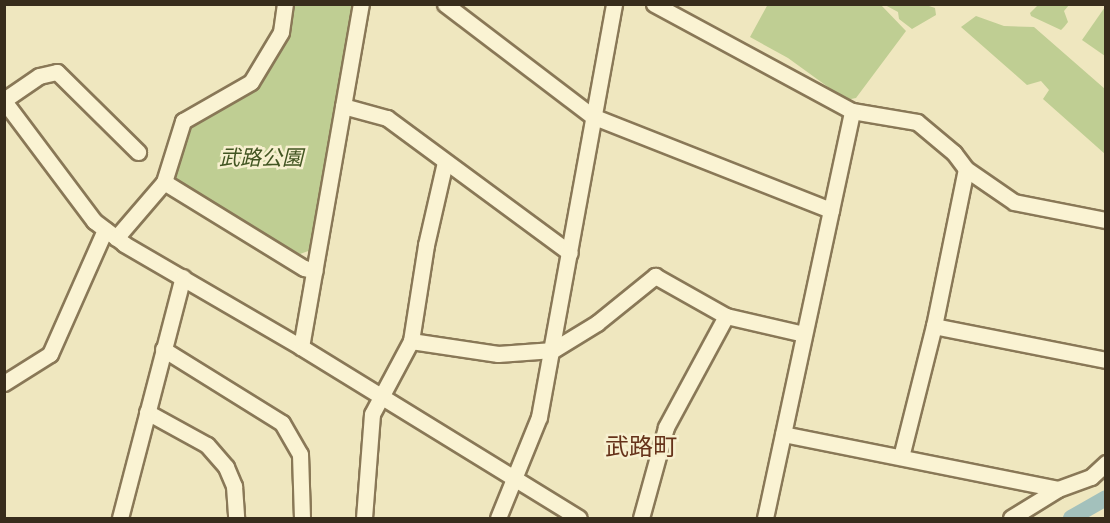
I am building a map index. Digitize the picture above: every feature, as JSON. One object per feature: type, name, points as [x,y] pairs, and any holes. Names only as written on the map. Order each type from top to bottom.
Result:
[{"type":"street","points":[[4,383],[50,354],[111,234],[164,182],[183,121],[251,82],[281,32],[285,4]]},
{"type":"street","points":[[302,347],[361,4]]},
{"type":"street","points":[[445,4],[592,116],[831,210]]},
{"type":"street","points":[[498,519],[539,417],[553,350],[592,116],[614,4]]},
{"type":"street","points":[[654,4],[852,111],[917,122],[954,153],[966,169],[1014,202],[1106,220]]},
{"type":"street","points":[[138,152],[57,72],[39,76],[4,101],[94,221],[111,234],[302,347],[379,397],[579,519]]},
{"type":"street","points":[[343,106],[387,118],[570,253]]},
{"type":"street","points":[[765,519],[852,111]]},
{"type":"street","points":[[364,519],[372,414],[379,397],[411,341],[426,244],[445,162]]},
{"type":"street","points":[[901,457],[934,326],[966,169]]},
{"type":"street","points":[[164,182],[304,268],[315,271]]},
{"type":"street","points":[[411,341],[498,354],[553,350],[597,323],[655,276],[726,316],[804,334]]},
{"type":"street","points":[[120,519],[183,277]]},
{"type":"street","points":[[641,519],[666,428],[726,316]]},
{"type":"street","points":[[934,326],[1106,360]]},
{"type":"street","points":[[163,348],[282,423],[300,454],[302,519]]},
{"type":"street","points":[[147,412],[207,446],[226,467],[234,486],[236,519]]},
{"type":"street","points":[[783,434],[1058,489]]},
{"type":"street","points":[[1011,519],[1058,489],[1098,476],[1106,463]]},
{"type":"green space","points":[[768,4],[881,5],[906,31],[856,98],[846,100],[788,58],[750,37]]},
{"type":"green space","name":"武路公園","points":[[295,5],[354,5],[311,250],[300,254],[177,184],[173,178],[188,127],[259,85],[291,32]]},
{"type":"green space","points":[[885,5],[926,5],[935,8],[936,15],[912,29],[899,19],[898,12]]},
{"type":"green space","points":[[1038,5],[1069,5],[1064,11],[1068,22],[1061,30],[1031,16],[1030,13]]},
{"type":"green space","points":[[1105,7],[1105,56],[1082,40]]},
{"type":"green space","points":[[976,16],[1004,26],[1034,27],[1105,89],[1105,154],[1043,99],[1049,90],[1041,81],[1027,85],[961,27]]},
{"type":"waterway","points":[[1071,518],[1106,498]]},
{"type":"district","name":"武路町","points":[[641,447]]}]
